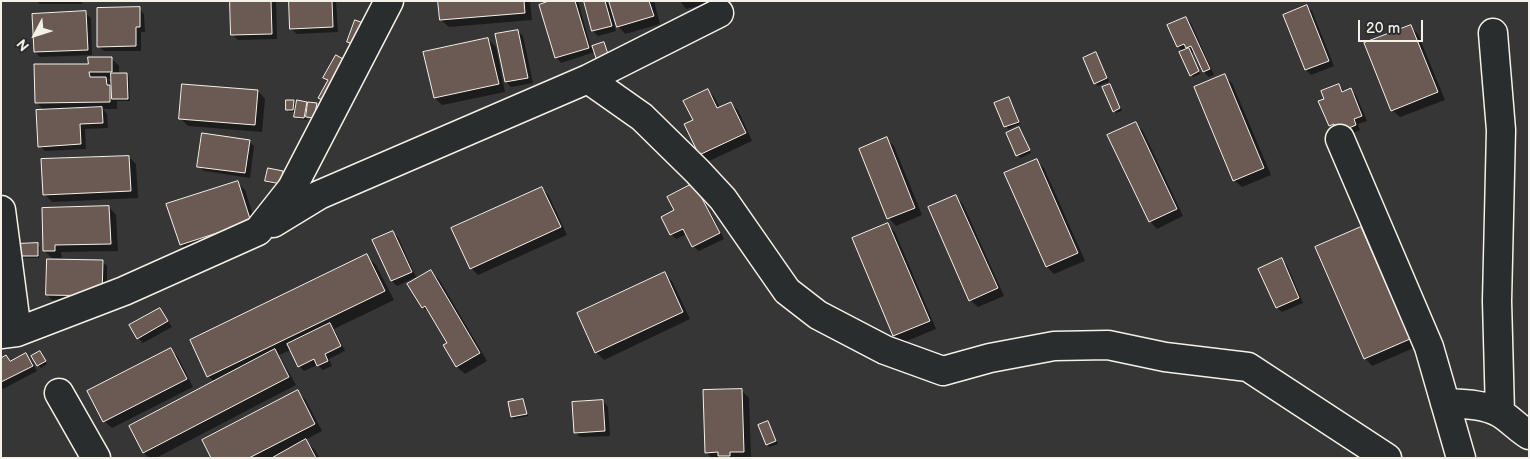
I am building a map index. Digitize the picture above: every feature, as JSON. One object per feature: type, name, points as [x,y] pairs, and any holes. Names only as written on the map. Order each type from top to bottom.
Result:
[{"type":"street","points":[[258,231],[292,188],[389,1]]},
{"type":"street","points":[[1,210],[9,333],[124,292],[258,231],[320,195],[588,80],[719,13]]},
{"type":"street","points":[[1493,33],[1501,130],[1497,301],[1500,413]]},
{"type":"street","points":[[588,80],[642,117],[723,199],[787,291],[818,315],[884,350],[943,371],[990,358],[1054,346],[1108,345],[1165,357],[1248,367],[1387,458]]},
{"type":"street","points":[[1340,139],[1429,347],[1461,458]]},
{"type":"street","points":[[59,393],[96,458]]},
{"type":"street","points":[[1445,403],[1477,406],[1500,413],[1517,428],[1529,435]]},
{"type":"building","points":[[230,1],[271,1],[272,34],[231,35]]},
{"type":"building","points":[[289,1],[332,1],[333,27],[290,29]]},
{"type":"building","points":[[438,1],[524,1],[525,13],[440,20]]},
{"type":"building","points":[[549,1],[575,1],[589,48],[555,58],[539,5]]},
{"type":"building","points":[[584,1],[605,1],[612,26],[592,31]]},
{"type":"building","points":[[609,1],[649,1],[654,16],[617,27]]},
{"type":"building","points":[[1307,5],[1329,61],[1305,70],[1283,15]]},
{"type":"building","points":[[140,7],[140,27],[136,27],[136,46],[97,47],[97,8]]},
{"type":"building","points":[[86,11],[88,50],[34,52],[32,14]]},
{"type":"building","points":[[1186,17],[1210,69],[1203,72],[1191,46],[1186,48],[1184,44],[1177,47],[1167,25]]},
{"type":"building","points":[[355,20],[369,25],[361,47],[347,42]]},
{"type":"building","points":[[1411,25],[1438,92],[1391,111],[1364,43]]},
{"type":"building","points":[[518,30],[528,78],[505,82],[495,34]]},
{"type":"building","points":[[488,38],[499,84],[434,98],[423,52]]},
{"type":"building","points":[[604,42],[609,57],[597,61],[592,46]]},
{"type":"building","points":[[1189,48],[1199,71],[1190,76],[1179,52]]},
{"type":"building","points":[[1096,52],[1107,78],[1094,84],[1083,58]]},
{"type":"building","points":[[336,55],[352,64],[331,104],[318,98],[328,80],[323,78]]},
{"type":"building","points":[[88,57],[112,57],[112,72],[89,72],[90,77],[106,77],[107,85],[110,85],[110,102],[35,103],[34,64],[88,64]]},
{"type":"building","points":[[111,73],[127,73],[128,99],[112,99]]},
{"type":"building","points":[[1225,74],[1264,168],[1233,181],[1194,87]]},
{"type":"building","points":[[182,84],[258,90],[255,125],[179,119]]},
{"type":"building","points":[[1110,84],[1120,108],[1113,112],[1102,87]]},
{"type":"building","points":[[1339,84],[1342,92],[1351,88],[1362,116],[1354,119],[1356,125],[1337,133],[1334,124],[1329,126],[1318,101],[1324,99],[1321,91]]},
{"type":"building","points":[[708,89],[717,108],[731,102],[746,133],[699,155],[684,124],[693,120],[683,101]]},
{"type":"building","points":[[1009,97],[1019,122],[1004,127],[994,103]]},
{"type":"building","points":[[286,100],[294,100],[293,110],[286,110]]},
{"type":"building","points":[[297,100],[307,102],[304,118],[294,117]]},
{"type":"building","points":[[308,102],[317,103],[314,118],[306,117]]},
{"type":"building","points":[[102,107],[103,123],[80,124],[81,144],[38,147],[36,110]]},
{"type":"building","points":[[1136,122],[1177,209],[1149,222],[1107,135]]},
{"type":"building","points":[[1019,127],[1030,150],[1016,156],[1006,133]]},
{"type":"building","points":[[202,133],[250,140],[245,173],[197,167]]},
{"type":"building","points":[[887,137],[915,208],[887,219],[859,149]]},
{"type":"building","points":[[129,156],[131,191],[43,195],[41,159]]},
{"type":"building","points":[[1037,159],[1078,253],[1046,267],[1004,173]]},
{"type":"building","points":[[268,168],[283,171],[281,184],[265,181]]},
{"type":"building","points":[[238,181],[251,222],[180,245],[166,204]]},
{"type":"building","points":[[694,183],[720,233],[692,247],[683,229],[670,235],[661,217],[674,210],[667,197]]},
{"type":"building","points":[[542,187],[561,227],[470,269],[451,228]]},
{"type":"building","points":[[956,195],[998,288],[969,301],[928,207]]},
{"type":"building","points":[[109,206],[111,244],[55,245],[55,251],[43,251],[42,208]]},
{"type":"building","points":[[888,223],[930,321],[893,336],[852,238]]},
{"type":"building","points":[[1361,227],[1410,339],[1364,359],[1315,247]]},
{"type":"building","points":[[393,231],[412,272],[391,281],[372,240]]},
{"type":"building","points":[[38,243],[38,256],[16,256],[16,244]]},
{"type":"building","points":[[367,254],[385,291],[207,377],[190,340]]},
{"type":"building","points":[[1282,258],[1299,298],[1276,308],[1258,269]]},
{"type":"building","points":[[47,259],[103,260],[102,296],[46,295]]},
{"type":"building","points":[[431,270],[480,353],[456,367],[443,345],[447,343],[425,306],[422,308],[407,284]]},
{"type":"building","points":[[665,272],[683,312],[595,353],[577,313]]},
{"type":"building","points":[[160,308],[168,321],[137,339],[129,325]]},
{"type":"building","points":[[330,323],[341,346],[325,354],[328,361],[317,366],[314,359],[298,367],[287,344]]},
{"type":"building","points":[[171,348],[187,379],[103,422],[87,391]]},
{"type":"building","points":[[275,349],[289,377],[143,453],[129,426]]},
{"type":"building","points":[[40,351],[46,361],[37,366],[31,356]]},
{"type":"building","points":[[26,353],[33,366],[1,382],[1,358],[6,355],[10,361]]},
{"type":"building","points":[[742,389],[744,452],[730,452],[730,456],[718,456],[718,452],[705,453],[703,390]]},
{"type":"building","points":[[298,390],[315,424],[249,458],[211,458],[202,440]]},
{"type":"building","points":[[523,399],[527,414],[511,417],[508,402]]},
{"type":"building","points":[[603,400],[605,431],[574,433],[572,402]]},
{"type":"building","points":[[768,421],[776,441],[766,445],[758,425]]},
{"type":"building","points":[[306,439],[316,458],[272,458]]}]
